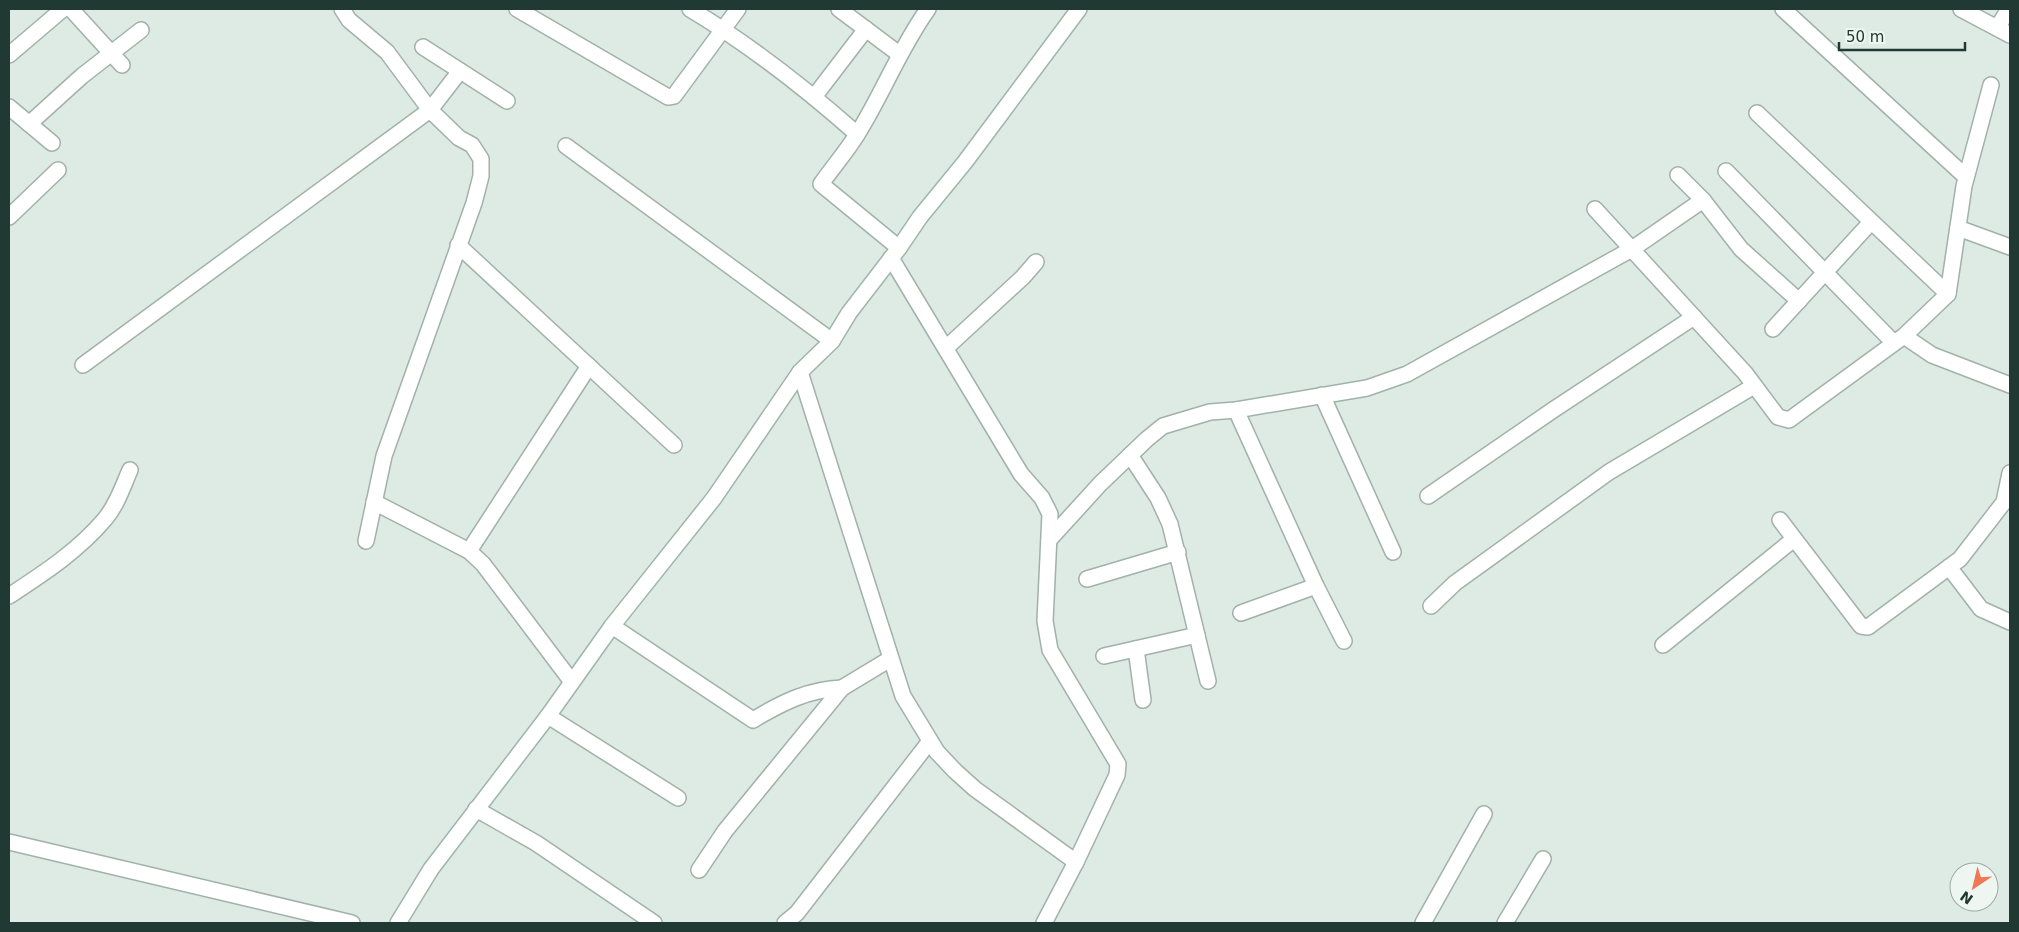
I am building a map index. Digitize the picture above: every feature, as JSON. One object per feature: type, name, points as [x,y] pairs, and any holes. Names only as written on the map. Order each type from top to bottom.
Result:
[{"type":"street","points":[[9,55],[63,9]]},
{"type":"street","points":[[70,9],[122,65]]},
{"type":"street","points":[[518,9],[668,97],[674,96],[738,9]]},
{"type":"street","points":[[690,9],[724,29],[814,97],[857,134]]},
{"type":"street","points":[[839,9],[899,54]]},
{"type":"street","points":[[928,9],[899,54],[891,73],[857,134],[821,184],[895,253],[946,348],[1021,474],[1042,498],[1050,514],[1046,621],[1050,650],[1118,764],[1117,775],[1076,862],[1044,923]]},
{"type":"street","points":[[398,923],[431,869],[548,716],[612,626],[714,498],[800,372],[832,340],[849,313],[920,217],[965,162],[1079,9]]},
{"type":"street","points":[[1783,9],[1966,177]]},
{"type":"street","points":[[1962,9],[2004,32],[2009,9]]},
{"type":"street","points":[[349,12],[387,52],[430,110],[459,138],[472,145],[481,159],[481,176],[474,203],[384,456],[366,541]]},
{"type":"street","points":[[814,97],[866,29]]},
{"type":"street","points":[[29,124],[111,53],[141,30]]},
{"type":"street","points":[[423,47],[507,101]]},
{"type":"street","points":[[83,366],[430,110],[460,70]]},
{"type":"street","points":[[1595,209],[1694,317],[1754,386],[1778,417],[1789,420],[1899,339],[1948,294],[1966,177],[1991,85]]},
{"type":"street","points":[[9,107],[52,143]]},
{"type":"street","points":[[1757,113],[1948,294]]},
{"type":"street","points":[[566,146],[832,340]]},
{"type":"street","points":[[9,217],[58,170]]},
{"type":"street","points":[[1726,171],[1826,271],[1899,339],[1932,355],[2010,385]]},
{"type":"street","points":[[1678,175],[1703,200],[1741,249],[1799,301]]},
{"type":"street","points":[[1049,540],[1100,484],[1163,426],[1174,421],[1210,412],[1236,410],[1367,388],[1407,374],[1632,249],[1703,200]]},
{"type":"street","points":[[1773,329],[1871,222]]},
{"type":"street","points":[[1958,228],[2010,247]]},
{"type":"street","points":[[458,244],[674,445]]},
{"type":"street","points":[[946,348],[1023,277],[1036,262]]},
{"type":"street","points":[[1428,496],[1553,410],[1694,317]]},
{"type":"street","points":[[469,551],[589,366]]},
{"type":"street","points":[[800,372],[902,696],[937,752],[975,789],[1076,862]]},
{"type":"street","points":[[1431,606],[1455,584],[1609,472],[1754,386]]},
{"type":"street","points":[[1322,395],[1394,552]]},
{"type":"street","points":[[1236,410],[1316,586],[1344,640]]},
{"type":"street","points":[[1130,455],[1158,498],[1170,524],[1208,681]]},
{"type":"street","points":[[9,596],[60,563],[106,518],[130,470]]},
{"type":"street","points":[[1780,520],[1861,626],[1868,627],[1960,559],[2004,502],[2010,473]]},
{"type":"street","points":[[374,502],[469,551],[483,564],[572,682]]},
{"type":"street","points":[[1663,645],[1794,539]]},
{"type":"street","points":[[1087,579],[1178,552]]},
{"type":"street","points":[[1949,567],[1981,609],[2010,622]]},
{"type":"street","points":[[1241,613],[1316,586]]},
{"type":"street","points":[[612,626],[754,720],[799,696],[826,688],[842,688]]},
{"type":"street","points":[[1104,656],[1197,635]]},
{"type":"street","points":[[1136,649],[1143,700]]},
{"type":"street","points":[[699,870],[725,831],[842,688],[890,659]]},
{"type":"street","points":[[548,716],[678,798]]},
{"type":"street","points":[[785,923],[797,913],[930,741]]},
{"type":"street","points":[[476,809],[536,843],[654,923]]},
{"type":"street","points":[[1423,923],[1484,814]]},
{"type":"street","points":[[9,842],[352,923]]},
{"type":"street","points":[[1505,923],[1544,859]]}]
